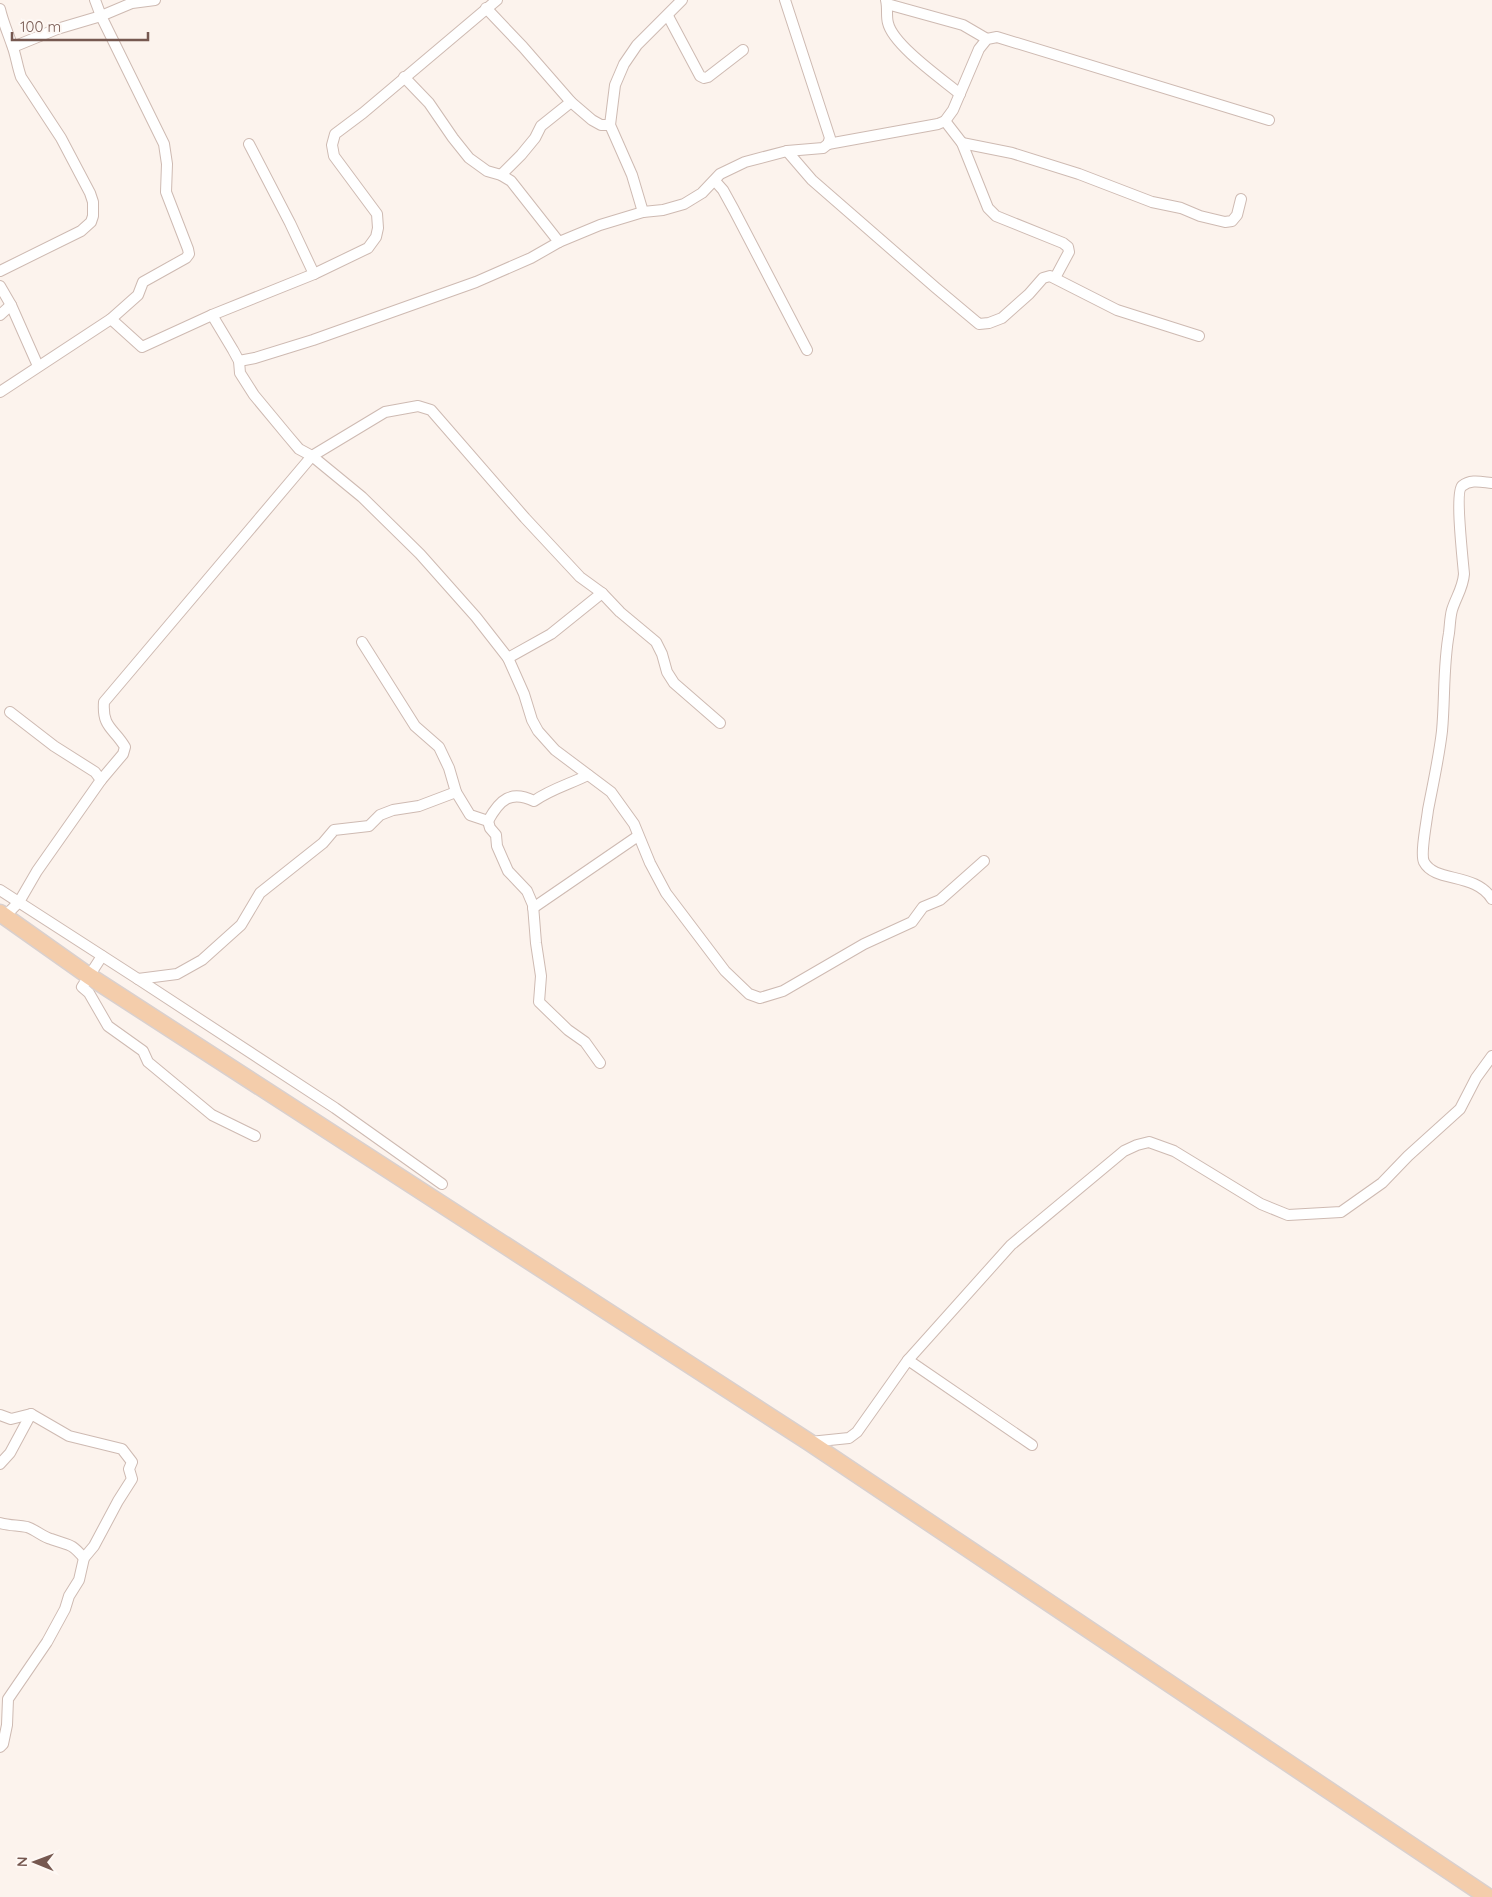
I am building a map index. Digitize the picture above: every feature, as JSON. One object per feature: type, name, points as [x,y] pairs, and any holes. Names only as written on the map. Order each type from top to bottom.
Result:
[{"type":"main road","points":[[3,915],[89,976],[808,1442],[1488,1897]]},
{"type":"street","points":[[0,392],[111,319],[138,295],[143,282],[186,258],[189,254],[166,192],[164,144],[101,16],[95,0]]},
{"type":"street","points":[[13,47],[57,29],[101,16],[132,3],[155,0]]},
{"type":"street","points":[[111,319],[142,346],[212,314],[314,274],[368,248],[376,238],[378,228],[377,214],[334,156],[332,146],[335,134],[364,113],[404,77],[497,0]]},
{"type":"street","points":[[643,212],[632,176],[610,126],[615,85],[624,64],[637,45],[682,0]]},
{"type":"street","points":[[785,0],[830,138],[828,144]]},
{"type":"street","points":[[960,94],[907,50],[894,35],[888,24],[886,2],[963,25],[987,38],[997,37],[1004,39],[1269,120]]},
{"type":"street","points":[[486,8],[571,102],[592,120],[610,126]]},
{"type":"street","points":[[0,9],[21,77],[72,158],[90,193],[94,209],[91,222],[81,231],[0,270]]},
{"type":"street","points":[[668,16],[700,76],[704,78],[708,77],[743,50]]},
{"type":"street","points":[[238,361],[284,350],[442,295],[531,258],[559,242],[600,225],[643,212],[664,210],[684,204],[702,192],[727,169],[765,155],[823,148],[828,144],[920,128],[946,121],[953,110],[979,49],[987,38]]},
{"type":"street","points":[[404,77],[429,103],[469,158],[487,171],[501,175],[511,181],[559,242]]},
{"type":"street","points":[[501,175],[521,155],[542,126],[571,102]]},
{"type":"street","points":[[946,121],[962,143],[988,208],[996,216],[1063,243],[1068,247],[1069,252],[1055,278]]},
{"type":"street","points":[[962,143],[1012,153],[1079,174],[1152,202],[1182,208],[1200,216],[1225,222],[1232,221],[1237,215],[1241,199]]},
{"type":"street","points":[[249,144],[314,274]]},
{"type":"street","points":[[786,151],[812,180],[979,324],[989,323],[1002,318],[1029,294],[1043,278],[1050,276],[1117,310],[1199,336]]},
{"type":"street","points":[[715,181],[723,190],[734,210],[807,350]]},
{"type":"street","points":[[0,286],[38,366]]},
{"type":"street","points":[[0,315],[11,306]]},
{"type":"street","points":[[212,314],[238,361],[240,373],[254,395],[299,449],[312,456],[362,497],[420,554],[476,617],[508,658],[538,731],[555,750],[611,792],[624,808],[634,824],[658,879],[680,913],[725,971],[749,994],[760,998],[783,991],[864,944],[912,922],[923,907],[940,900],[984,860]]},
{"type":"street","points":[[3,915],[19,902],[37,871],[101,780],[123,754],[125,747],[106,722],[103,714],[104,702],[312,456],[385,412],[418,406],[432,410],[560,557],[580,577],[602,593],[620,612],[656,642],[662,654],[667,672],[674,683],[720,724]]},
{"type":"street","points":[[1492,483],[1474,481],[1460,489],[1463,586],[1453,609],[1448,636],[1442,733],[1426,822],[1423,854],[1423,861],[1429,868],[1438,873],[1484,887],[1492,898]]},
{"type":"street","points":[[508,658],[551,634],[602,593]]},
{"type":"street","points":[[362,642],[415,726],[439,747],[449,768],[456,792],[470,815],[488,821]]},
{"type":"street","points":[[10,712],[54,746],[95,772],[101,780]]},
{"type":"street","points":[[588,774],[550,791],[534,801],[521,795],[509,797],[493,811],[488,821],[490,828],[496,835],[497,846],[508,870],[527,891],[533,908],[541,976],[539,1002],[568,1030],[585,1042],[600,1063]]},
{"type":"street","points":[[138,979],[176,974],[202,960],[241,925],[260,893],[323,843],[334,830],[369,826],[380,815],[387,812],[419,806],[456,792]]},
{"type":"street","points":[[533,908],[638,836]]},
{"type":"street","points":[[0,890],[343,1114],[442,1184]]},
{"type":"street","points":[[102,956],[82,987],[89,993],[108,1026],[143,1051],[148,1062],[212,1115],[255,1136]]},
{"type":"street","points":[[808,1442],[849,1438],[857,1432],[908,1360],[1011,1245],[1124,1151],[1149,1142],[1174,1151],[1261,1204],[1288,1216],[1341,1212],[1382,1183],[1408,1156],[1460,1109],[1476,1078],[1492,1056]]},
{"type":"street","points":[[908,1360],[1032,1446]]},
{"type":"street","points":[[0,1464],[10,1453],[31,1414]]},
{"type":"street","points":[[0,1415],[11,1419],[31,1414],[68,1436],[122,1449],[132,1462],[129,1470],[132,1479],[118,1500],[94,1546],[84,1558],[79,1580],[69,1596],[65,1609],[47,1642],[4,1698],[7,1725],[0,1747]]},
{"type":"street","points":[[0,1523],[24,1526],[50,1539],[64,1542],[74,1547],[84,1558]]}]
